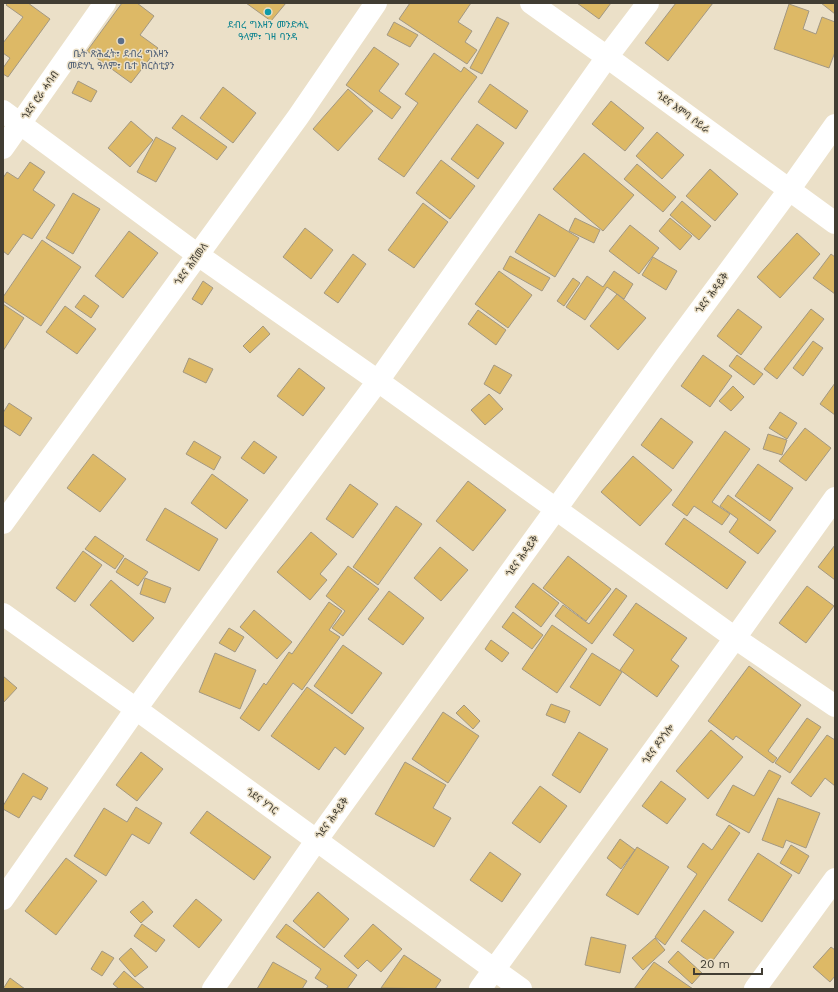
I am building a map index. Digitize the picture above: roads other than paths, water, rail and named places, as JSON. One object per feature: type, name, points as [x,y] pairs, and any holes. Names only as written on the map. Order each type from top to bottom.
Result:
[{"type":"street","name":"ጎደና ሮራ ሓባብ","points":[[3,148],[12,118],[105,3]]},
{"type":"street","name":"ጎደና ሕሽመለ","points":[[3,523],[298,117],[376,3]]},
{"type":"street","name":"ጎደና እምባ ሶይራ","points":[[531,3],[835,223]]},
{"type":"street","points":[[3,899],[136,709],[244,560],[378,381],[607,57],[648,3]]},
{"type":"street","points":[[12,118],[198,255],[378,381],[735,638],[835,706]]},
{"type":"street","name":"ጎደና ሕዳይቅ","points":[[213,989],[316,840],[835,125]]},
{"type":"street","name":"ጎደና ዶንጎሎ","points":[[480,989],[835,498]]},
{"type":"street","name":"ጎደና ሃገር","points":[[3,614],[521,989]]},
{"type":"street","points":[[755,989],[835,879]]},
{"type":"place","name":"ደብረ ግእዛን መንድሓኒ ዓላም፣ ገዛ ባንዳ","points":[[268,12]]},
{"type":"place","name":"ቤት ጽሕፈት፣ ደብረ ግእዛን መድሃኒ ዓለም፣ ቤተ ክርስቲያን","points":[[121,41]]}]
